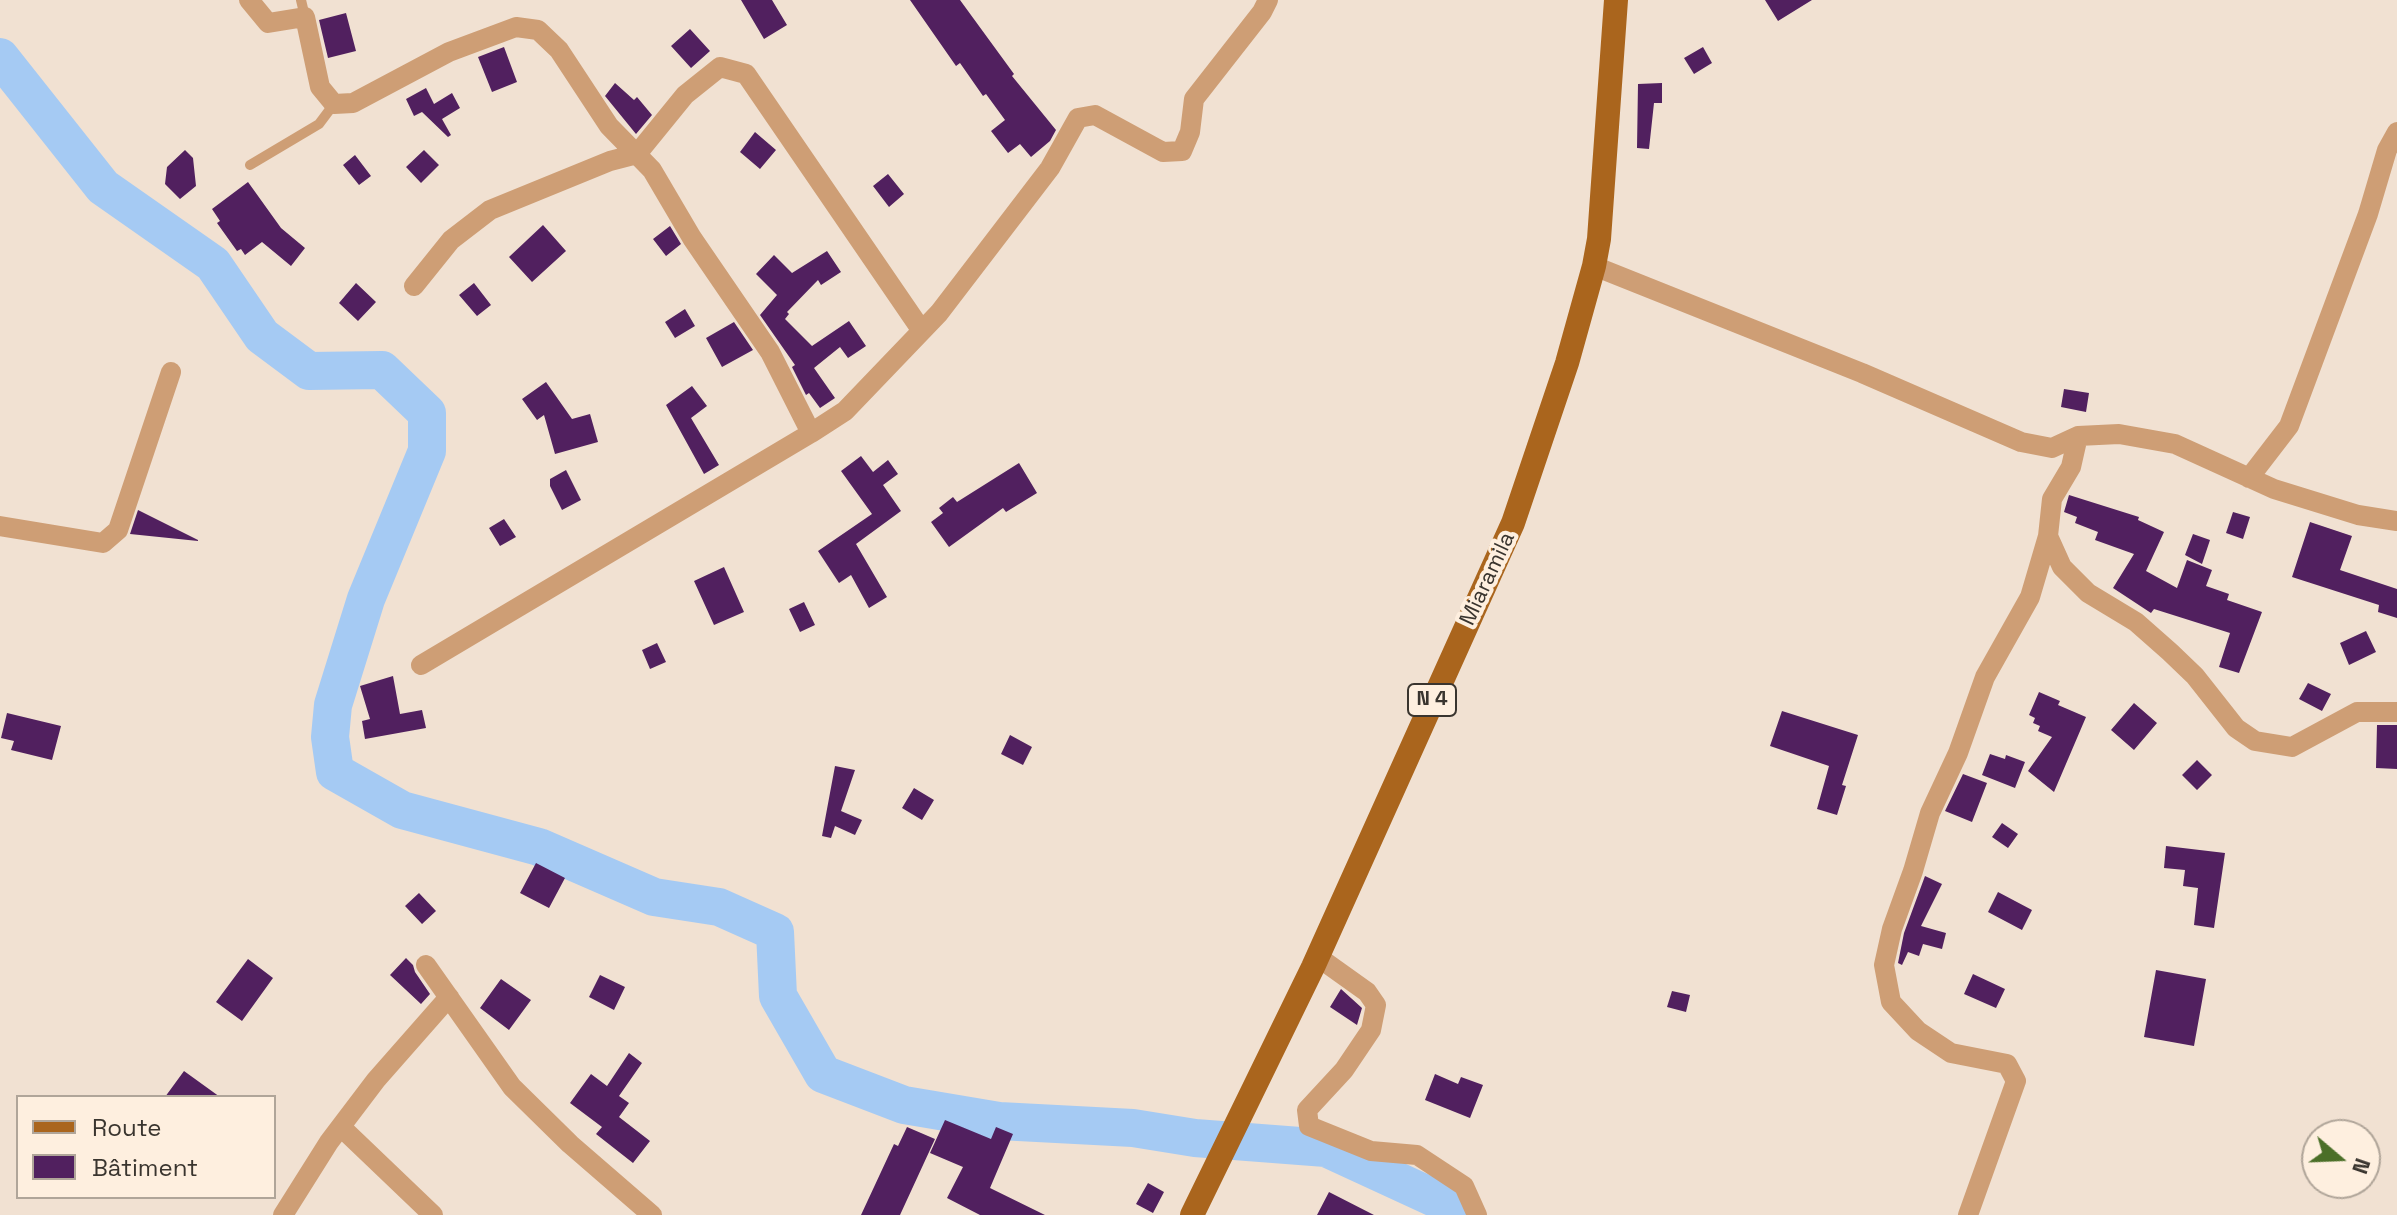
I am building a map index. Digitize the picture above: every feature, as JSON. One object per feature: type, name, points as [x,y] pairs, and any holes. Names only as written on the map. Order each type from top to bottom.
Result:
[{"type":"main road","name":"Miaramila","points":[[1192,1215],[1318,957],[1513,523],[1567,363],[1594,266],[1599,239],[1616,0]]},
{"type":"street","points":[[249,0],[268,23],[303,8],[320,87],[334,104],[353,103],[449,52],[516,27],[538,30],[559,50],[609,126],[652,170],[692,238],[770,352],[811,433]]},
{"type":"street","points":[[421,665],[845,411],[939,313],[1050,168],[1078,118],[1095,115],[1163,152],[1182,151],[1190,132],[1194,99],[1268,0]]},
{"type":"street","points":[[414,286],[451,240],[490,210],[610,161],[637,154],[685,95],[720,67],[746,74],[922,331]]},
{"type":"street","points":[[2249,478],[2289,426],[2368,214],[2387,150],[2397,132]]},
{"type":"street","points":[[1594,266],[1862,373],[2021,442],[2052,448],[2078,436],[2119,434],[2175,444],[2274,489],[2358,515],[2397,521]]},
{"type":"street","points":[[0,526],[103,543],[111,537],[118,530],[171,372]]},
{"type":"street","points":[[1968,1215],[2016,1081],[2007,1064],[1951,1053],[1918,1031],[1891,1002],[1884,965],[1892,929],[1930,813],[1958,753],[1985,677],[2030,597],[2048,536],[2052,499],[2071,467],[2078,436]]},
{"type":"street","points":[[2048,536],[2062,567],[2088,593],[2136,622],[2159,642],[2195,676],[2236,728],[2255,741],[2292,747],[2357,712],[2397,712]]},
{"type":"street","points":[[1318,957],[1367,992],[1376,1005],[1371,1030],[1344,1070],[1307,1110],[1309,1126],[1371,1151],[1417,1155],[1464,1186],[1477,1215]]},
{"type":"street","points":[[426,965],[512,1087],[570,1144],[652,1215]]},
{"type":"street","points":[[283,1215],[376,1080],[449,997]]},
{"type":"street","points":[[341,1127],[433,1215]]},
{"type":"lane","points":[[250,165],[319,124],[334,104]]},
{"type":"building","points":[[741,0],[772,0],[787,25],[764,39]]},
{"type":"building","points":[[910,0],[960,0],[1014,74],[1012,76],[1056,130],[1050,141],[1031,157],[1020,144],[1008,153],[991,131],[1005,120],[960,63],[956,66]]},
{"type":"building","points":[[1765,0],[1812,0],[1778,21]]},
{"type":"building","points":[[346,13],[356,51],[328,58],[319,20]]},
{"type":"building","points":[[690,29],[710,51],[691,68],[671,46]]},
{"type":"building","points":[[504,47],[517,82],[492,92],[478,57]]},
{"type":"building","points":[[1703,47],[1712,63],[1694,74],[1684,58]]},
{"type":"building","points":[[615,83],[634,100],[637,97],[652,115],[636,134],[605,96]]},
{"type":"building","points":[[1662,83],[1662,103],[1654,103],[1649,149],[1637,148],[1638,84]]},
{"type":"building","points":[[426,88],[434,104],[452,93],[460,108],[442,119],[451,135],[448,137],[422,112],[414,116],[406,99]]},
{"type":"building","points":[[755,132],[776,150],[760,169],[740,152]]},
{"type":"building","points":[[185,150],[193,158],[196,186],[180,199],[165,184],[167,167]]},
{"type":"building","points":[[424,150],[439,165],[421,183],[406,167]]},
{"type":"building","points":[[355,155],[371,176],[359,185],[343,165]]},
{"type":"building","points":[[888,174],[904,194],[889,207],[873,186]]},
{"type":"building","points":[[248,182],[281,228],[305,248],[291,266],[262,242],[245,255],[241,249],[237,251],[217,223],[220,221],[212,209]]},
{"type":"building","points":[[543,225],[566,251],[532,282],[509,257]]},
{"type":"building","points":[[670,226],[681,244],[666,256],[653,239]]},
{"type":"building","points":[[827,251],[841,272],[821,285],[818,280],[787,312],[789,314],[785,319],[812,346],[849,321],[866,346],[848,358],[840,347],[814,368],[835,398],[820,408],[809,393],[806,395],[792,367],[795,365],[760,315],[777,295],[756,274],[774,255],[792,273]]},
{"type":"building","points":[[356,283],[376,302],[358,321],[339,303]]},
{"type":"building","points":[[474,283],[491,305],[477,316],[459,295]]},
{"type":"building","points":[[685,309],[695,326],[675,338],[665,322]]},
{"type":"building","points":[[734,322],[753,350],[722,367],[706,338]]},
{"type":"building","points":[[546,382],[572,419],[590,414],[598,442],[555,454],[544,415],[537,420],[522,399]]},
{"type":"building","points":[[692,386],[707,406],[691,418],[719,465],[704,474],[666,405]]},
{"type":"building","points":[[2064,389],[2089,393],[2086,412],[2061,407]]},
{"type":"building","points":[[861,456],[873,472],[888,460],[898,474],[883,485],[901,511],[856,544],[887,597],[869,608],[851,575],[839,583],[818,551],[872,514],[841,471]]},
{"type":"building","points":[[1019,463],[1037,493],[1006,512],[1003,508],[949,547],[931,522],[943,513],[939,508],[953,497],[957,502]]},
{"type":"building","points":[[566,470],[581,500],[562,510],[550,486],[550,479]]},
{"type":"building","points":[[2069,495],[2139,517],[2138,520],[2164,532],[2146,571],[2177,588],[2187,560],[2212,570],[2206,586],[2229,594],[2227,600],[2262,612],[2239,673],[2219,667],[2230,633],[2154,609],[2151,613],[2113,588],[2134,554],[2095,540],[2098,532],[2075,523],[2077,517],[2064,512]]},
{"type":"building","points":[[138,510],[198,540],[198,541],[130,534]]},
{"type":"building","points":[[2233,512],[2250,517],[2243,539],[2226,533]]},
{"type":"building","points":[[504,519],[516,537],[500,546],[489,528]]},
{"type":"building","points":[[2310,522],[2352,536],[2340,570],[2397,589],[2397,618],[2378,612],[2379,605],[2292,577]]},
{"type":"building","points":[[2193,534],[2210,540],[2202,564],[2185,555]]},
{"type":"building","points":[[724,567],[744,612],[714,625],[694,581]]},
{"type":"building","points":[[804,602],[815,625],[800,632],[789,609]]},
{"type":"building","points":[[2366,631],[2376,652],[2349,665],[2340,643]]},
{"type":"building","points":[[657,643],[666,662],[650,669],[642,650]]},
{"type":"building","points":[[393,676],[400,714],[422,710],[426,728],[365,739],[362,721],[370,719],[360,686]]},
{"type":"building","points":[[2308,683],[2331,694],[2322,711],[2299,699]]},
{"type":"building","points":[[2039,692],[2060,701],[2058,705],[2086,717],[2054,792],[2028,771],[2052,737],[2038,731],[2040,726],[2033,723],[2035,718],[2029,715]]},
{"type":"building","points":[[2134,703],[2157,723],[2134,750],[2111,730]]},
{"type":"building","points":[[1782,711],[1858,735],[1842,785],[1846,786],[1837,815],[1817,809],[1829,766],[1770,746]]},
{"type":"building","points":[[7,713],[61,726],[52,760],[11,750],[14,741],[1,738]]},
{"type":"building","points":[[2377,725],[2397,725],[2397,769],[2376,768]]},
{"type":"building","points":[[1010,735],[1032,747],[1023,765],[1001,754]]},
{"type":"building","points":[[1990,754],[2005,759],[2006,755],[2025,762],[2015,788],[1982,775]]},
{"type":"building","points":[[2197,760],[2212,775],[2197,790],[2182,775]]},
{"type":"building","points":[[835,766],[855,770],[841,811],[862,820],[855,835],[835,826],[831,838],[822,836]]},
{"type":"building","points":[[1963,774],[1987,783],[1972,822],[1945,811]]},
{"type":"building","points":[[914,788],[934,800],[922,820],[902,808]]},
{"type":"building","points":[[2002,823],[2018,834],[2008,848],[1992,837]]},
{"type":"building","points":[[2166,846],[2225,853],[2214,928],[2194,925],[2198,888],[2183,886],[2185,870],[2164,868]]},
{"type":"building","points":[[536,863],[565,878],[549,908],[520,893]]},
{"type":"building","points":[[1925,876],[1942,884],[1921,926],[1946,933],[1942,949],[1923,944],[1919,956],[1908,952],[1902,965],[1898,963],[1904,933]]},
{"type":"building","points":[[1998,892],[2032,910],[2022,930],[1988,912]]},
{"type":"building","points":[[419,893],[436,911],[422,924],[405,906]]},
{"type":"building","points":[[406,958],[430,994],[421,1004],[390,975]]},
{"type":"building","points":[[248,959],[273,978],[242,1021],[216,1002]]},
{"type":"building","points":[[2156,970],[2206,979],[2194,1046],[2144,1037]]},
{"type":"building","points":[[1973,974],[2005,989],[1996,1008],[1964,994]]},
{"type":"building","points":[[600,975],[625,987],[614,1010],[589,997]]},
{"type":"building","points":[[501,979],[531,1000],[509,1030],[480,1008]]},
{"type":"building","points":[[1341,989],[1362,1008],[1357,1025],[1330,1007]]},
{"type":"building","points":[[1672,991],[1690,995],[1686,1012],[1667,1007]]},
{"type":"building","points":[[629,1053],[642,1063],[619,1096],[629,1103],[619,1117],[650,1141],[633,1163],[596,1134],[602,1127],[570,1103],[591,1074],[607,1086]]},
{"type":"building","points":[[184,1071],[217,1095],[166,1095]]},
{"type":"building","points":[[1435,1074],[1458,1084],[1461,1077],[1483,1085],[1470,1118],[1425,1100]]},
{"type":"building","points":[[945,1120],[991,1139],[996,1127],[1013,1134],[990,1188],[1045,1215],[980,1215],[947,1198],[963,1167],[930,1153]]},
{"type":"building","points":[[907,1127],[935,1139],[900,1215],[861,1215],[894,1144],[898,1146]]},
{"type":"building","points":[[1148,1183],[1164,1192],[1153,1213],[1136,1204]]},
{"type":"building","points":[[1329,1192],[1374,1215],[1317,1215]]},
{"type":"waterway","points":[[0,57],[103,187],[213,264],[262,336],[309,371],[382,370],[427,413],[427,451],[366,599],[333,705],[330,737],[335,772],[402,810],[539,847],[654,897],[719,907],[775,932],[778,996],[823,1074],[904,1105],[999,1121],[1133,1128],[1195,1138],[1326,1148],[1441,1201],[1450,1215]]}]
